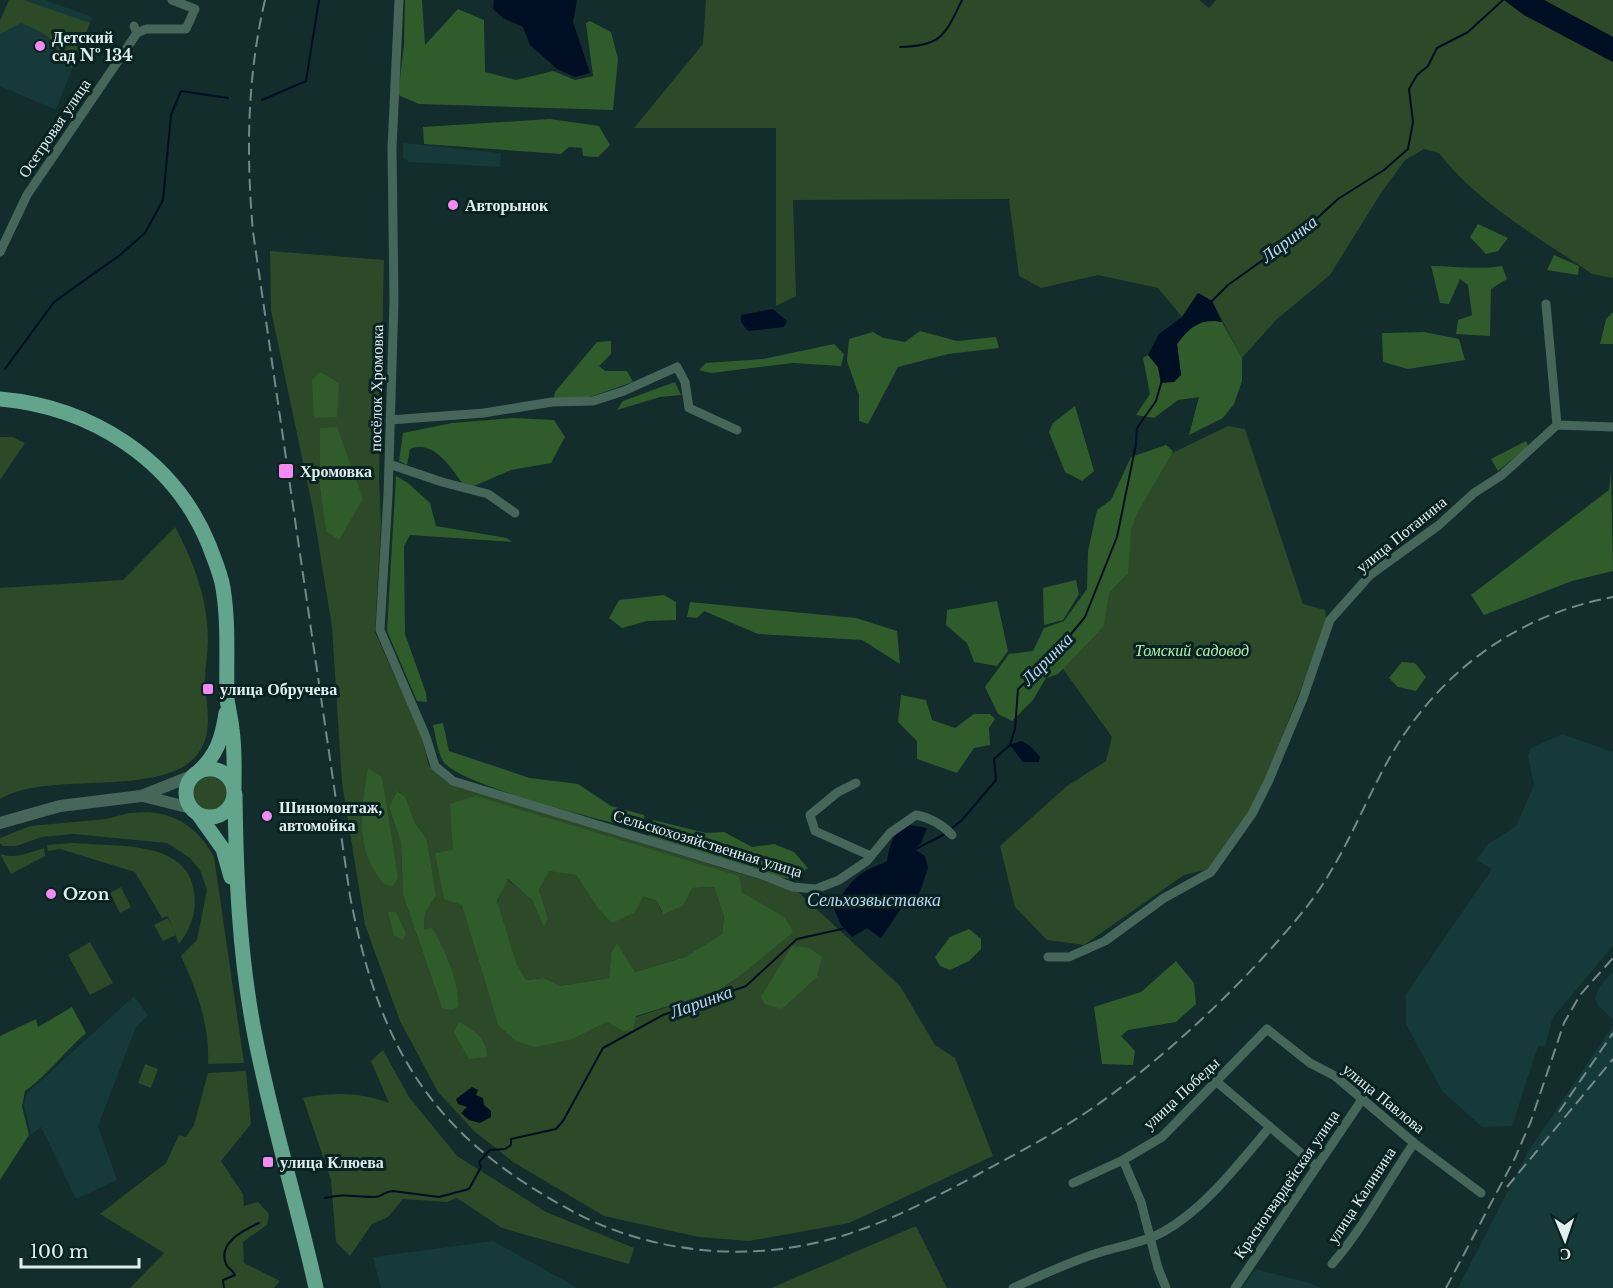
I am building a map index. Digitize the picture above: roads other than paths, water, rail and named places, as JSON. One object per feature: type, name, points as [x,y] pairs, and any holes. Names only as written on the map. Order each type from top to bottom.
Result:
[{"type":"main road","points":[[0,399],[49,406],[82,417],[139,452],[175,484],[203,531],[223,587],[227,702],[232,730],[237,901],[254,1032],[316,1288]]},
{"type":"main road","points":[[227,702],[219,747],[211,760],[195,775],[186,791],[195,811],[223,849],[237,901]]},
{"type":"main road","points":[[195,775],[206,769],[219,770],[229,777],[234,792],[231,806],[222,814],[210,817],[195,811]]},
{"type":"street","name":"Осетровая улица","points":[[0,252],[27,195],[135,30],[186,28],[195,9],[172,0]]},
{"type":"street","name":"посёлок Хромовка","points":[[399,0],[392,148],[394,301],[385,585],[380,630],[426,737],[435,766]]},
{"type":"street","points":[[1546,304],[1557,425],[1613,427]]},
{"type":"street","points":[[390,420],[484,413],[552,402],[593,401],[624,391],[677,367],[685,382],[689,408],[737,430]]},
{"type":"street","name":"улица Потанина","points":[[1048,957],[1069,957],[1105,941],[1164,898],[1211,872],[1252,814],[1283,748],[1330,620],[1370,575],[1439,525],[1474,493],[1502,475],[1557,425]]},
{"type":"street","points":[[389,464],[431,479],[488,494],[515,513]]},
{"type":"street","name":"Сельскохозяйственная улица","points":[[435,766],[453,781],[762,875],[793,887],[816,889],[839,879],[871,856],[890,833],[916,815],[927,817],[952,835]]},
{"type":"street","points":[[0,823],[60,806],[141,796],[195,775]]},
{"type":"street","points":[[856,783],[838,792],[810,815],[815,831],[871,856]]},
{"type":"street","points":[[141,796],[195,811]]},
{"type":"street","name":"улица Победы","points":[[1073,1183],[1123,1160],[1162,1137],[1218,1082],[1267,1029]]},
{"type":"street","name":"улица Павлова","points":[[1267,1029],[1310,1063],[1335,1076],[1414,1143],[1481,1193]]},
{"type":"street","points":[[1218,1082],[1316,1166]]},
{"type":"street","name":"Красногвардейская улица","points":[[1235,1288],[1363,1098]]},
{"type":"street","points":[[1013,1288],[1096,1253],[1151,1238],[1185,1217],[1210,1194],[1270,1127]]},
{"type":"street","name":"улица Калинина","points":[[1332,1264],[1350,1244],[1383,1186],[1414,1143]]},
{"type":"street","points":[[1123,1160],[1141,1202],[1166,1288]]},
{"type":"water","points":[[494,0],[577,0],[573,22],[590,73],[575,77],[557,69],[530,45],[523,27],[503,18],[493,9]]},
{"type":"water","points":[[1504,0],[1544,0],[1613,37],[1613,62],[1524,15]]},
{"type":"water","points":[[1198,293],[1212,301],[1222,322],[1208,321],[1196,325],[1186,333],[1177,344],[1181,375],[1174,382],[1161,383],[1158,367],[1148,355],[1159,334],[1182,317]]},
{"type":"water","points":[[773,309],[787,321],[784,327],[748,331],[741,322],[741,315]]},
{"type":"water","points":[[1021,741],[1029,745],[1040,757],[1039,762],[1023,762],[1010,745]]},
{"type":"water","name":"Сельхозвыставка","points":[[909,825],[927,828],[921,843],[914,849],[925,856],[928,868],[917,900],[902,907],[881,938],[867,928],[852,937],[841,925],[832,904],[865,871],[887,861],[896,835]]},
{"type":"water","points":[[472,1087],[478,1090],[476,1095],[483,1098],[484,1105],[491,1111],[491,1117],[480,1123],[469,1120],[461,1113],[467,1107],[458,1104],[456,1099]]},
{"type":"waterway","name":"Хромовка","points":[[262,100],[306,81],[319,0]]},
{"type":"waterway","points":[[900,47],[934,41],[946,30],[962,0]]},
{"type":"waterway","name":"Ларинка","points":[[1211,302],[1228,285],[1302,232],[1338,199],[1384,170],[1408,149],[1413,122],[1409,89],[1417,75],[1428,66],[1437,48],[1468,32],[1503,0]]},
{"type":"waterway","name":"Хромовка","points":[[5,369],[54,302],[120,255],[145,233],[163,200],[171,115],[181,91],[228,98]]},
{"type":"waterway","name":"Ларинка","points":[[951,829],[962,820],[996,780],[994,759],[1010,745],[1015,729],[1018,689],[1048,662],[1085,617],[1117,537],[1136,444],[1137,428],[1156,401],[1162,380]]},
{"type":"waterway","name":"Ларинка","points":[[912,851],[947,833]]},
{"type":"waterway","name":"Ларинка","points":[[325,1198],[344,1195],[375,1197],[393,1191],[439,1197],[469,1189],[481,1167],[479,1162],[490,1150],[505,1149],[511,1145],[511,1139],[556,1129],[563,1121],[603,1048],[663,1015],[746,986],[797,939],[846,928]]},
{"type":"waterway","name":"Ларинка","points":[[224,1288],[223,1280],[235,1275],[226,1264],[225,1250],[234,1238],[259,1223]]},
{"type":"railway","points":[[265,0],[251,87],[249,174],[253,232],[350,896],[362,951],[378,1000],[397,1044],[420,1084],[449,1120],[484,1153],[525,1183],[574,1212],[600,1224],[627,1234],[684,1248],[742,1252],[800,1246],[846,1235],[890,1218],[975,1176],[1065,1126],[1121,1087],[1175,1044],[1251,970],[1296,920],[1312,900],[1337,860],[1378,779],[1410,726],[1457,674],[1483,652],[1513,633],[1544,618],[1613,597]]},
{"type":"railway","points":[[1446,1288],[1515,1158],[1531,1121],[1564,1023],[1580,995],[1613,958]]},
{"type":"railway","points":[[1559,1112],[1613,1033]]},
{"type":"railway","points":[[1507,1187],[1613,1059]]},
{"type":"place","name":"Детский сад № 134","points":[[40,46]]},
{"type":"place","name":"Авторынок","points":[[453,205]]},
{"type":"place","name":"Хромовка","points":[[286,471]]},
{"type":"place","name":"улица Обручева","points":[[208,689]]},
{"type":"place","name":"Шиномонтаж, автомойка","points":[[267,816]]},
{"type":"place","name":"Ozon","points":[[51,894]]},
{"type":"place","name":"улица Клюева","points":[[268,1162]]},
{"type":"park label","name":"Томский садовод","points":[[1192,650]]}]
